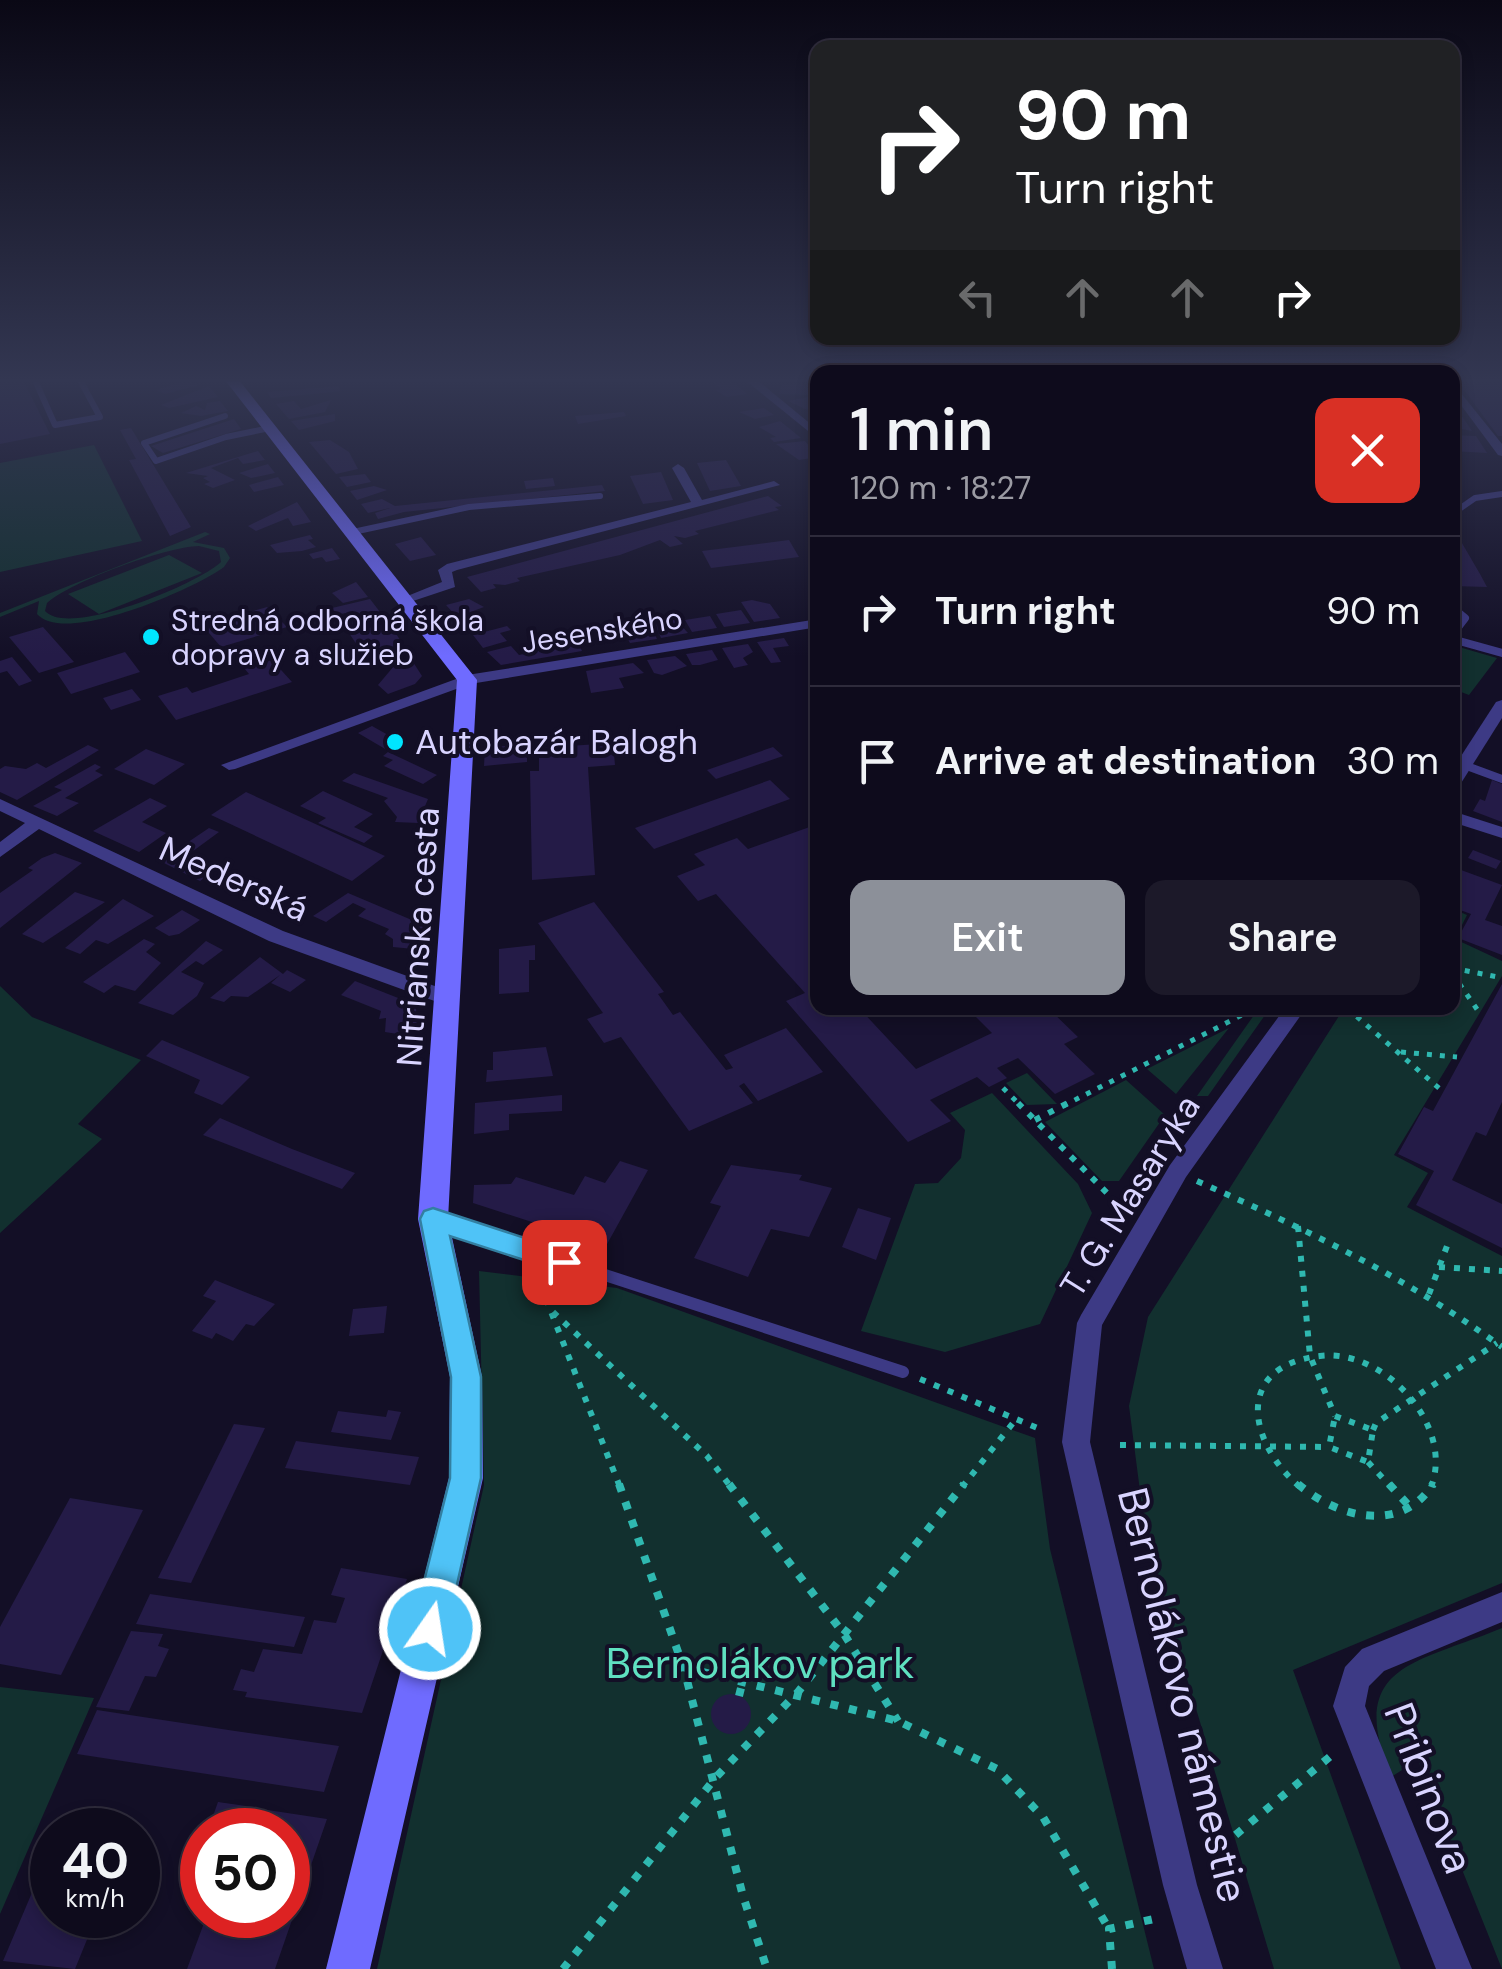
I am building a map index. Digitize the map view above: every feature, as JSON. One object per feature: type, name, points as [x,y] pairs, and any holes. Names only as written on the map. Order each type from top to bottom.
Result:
[{"type":"main road","points":[[305,472],[467,680]]},
{"type":"main road","name":"Nitrianska cesta","points":[[433,1219],[467,680]]},
{"type":"main road","points":[[348,1969],[466,1478],[466,1377],[433,1219]]},
{"type":"street","points":[[680,472],[698,504]]},
{"type":"street","points":[[407,599],[450,584],[445,570],[452,567],[774,485]]},
{"type":"street","name":"Jesenského","points":[[229,765],[467,680],[810,624]]},
{"type":"street","points":[[1460,771],[1502,704]]},
{"type":"street","name":"Mederská","points":[[0,804],[276,936],[447,998]]},
{"type":"street","points":[[1460,819],[1502,833]]},
{"type":"street","points":[[0,851],[36,823]]},
{"type":"street","name":"T. G. Masaryka","points":[[1076,1442],[1090,1324],[1178,1171],[1291,1015]]},
{"type":"street","name":"Bernolákovo námestie","points":[[1076,1442],[1180,1885],[1204,1969]]},
{"type":"street","name":"Pribinova","points":[[1454,1969],[1349,1706],[1356,1678],[1373,1660],[1502,1607]]},
{"type":"lane","points":[[1460,508],[1475,498],[1502,494]]},
{"type":"lane","points":[[354,532],[469,507],[600,496]]},
{"type":"lane","points":[[1460,639],[1502,652]]},
{"type":"lane","points":[[1464,765],[1502,780]]},
{"type":"lane","points":[[433,1219],[903,1372]]},
{"type":"path","points":[[1460,971],[1498,976]]},
{"type":"path","points":[[1460,982],[1481,1015]]},
{"type":"path","points":[[1035,1120],[1242,1015]]},
{"type":"path","points":[[1355,1015],[1441,1090]]},
{"type":"path","points":[[1398,1052],[1456,1057]]},
{"type":"path","points":[[1003,1088],[1113,1198]]},
{"type":"path","points":[[1198,1181],[1298,1226],[1428,1294],[1499,1346],[1376,1423],[1368,1462]]},
{"type":"path","points":[[1298,1226],[1310,1356],[1335,1416],[1329,1447]]},
{"type":"path","points":[[1428,1294],[1450,1238]]},
{"type":"path","points":[[526,1250],[683,1667],[716,1777],[751,1928],[767,1969]]},
{"type":"path","points":[[1439,1267],[1502,1271]]},
{"type":"path","points":[[550,1310],[707,1456],[844,1634],[898,1721]]},
{"type":"path","points":[[1310,1356],[1364,1364],[1413,1399],[1430,1425],[1439,1464],[1435,1482],[1412,1509],[1372,1518],[1326,1506],[1286,1478],[1263,1444],[1256,1420],[1261,1386],[1286,1362],[1310,1356]]},
{"type":"path","points":[[903,1372],[1040,1429]]},
{"type":"path","points":[[1335,1416],[1373,1430]]},
{"type":"path","points":[[563,1969],[716,1777],[798,1692],[1017,1418]]},
{"type":"path","points":[[1120,1445],[1329,1447],[1368,1462],[1412,1509]]},
{"type":"path","points":[[683,1667],[798,1692],[898,1721],[997,1769],[1043,1817],[1110,1929],[1112,1969]]},
{"type":"path","points":[[739,1696],[743,1680]]},
{"type":"path","points":[[1221,1847],[1360,1732]]},
{"type":"path","points":[[1110,1929],[1154,1919]]},
{"type":"green space","points":[[0,472],[107,472],[142,541],[0,572]]},
{"type":"green space","points":[[205,532],[210,534],[193,542],[224,548],[230,558],[224,567],[186,588],[101,619],[52,622],[37,614],[39,601],[0,617],[0,613]],"holes":[[[199,546],[219,551],[221,562],[208,572],[133,605],[79,618],[59,618],[45,611],[47,603],[59,594],[143,559]]]},
{"type":"green space","points":[[169,555],[202,573],[99,614],[68,594]]},
{"type":"green space","points":[[1460,647],[1497,658],[1469,695],[1460,692]]},
{"type":"green space","points":[[1460,941],[1502,961],[1502,976],[1394,1155],[1428,1173],[1407,1207],[1502,1256],[1502,1583],[1293,1670],[1401,1969],[1274,1969],[1147,1545],[1129,1406],[1148,1317],[1340,1015],[1460,1015]]},
{"type":"green space","points":[[0,986],[32,1017],[141,1060],[78,1124],[102,1139],[0,1233]]},
{"type":"green space","points":[[1254,1015],[1265,1015],[1208,1096],[1197,1096]]},
{"type":"green space","points":[[1229,1028],[1176,1094],[1147,1069]]},
{"type":"green space","points":[[1027,1073],[1057,1104],[1027,1105],[1006,1083]]},
{"type":"green space","points":[[1126,1080],[1165,1115],[1119,1181],[1102,1181],[1045,1122]]},
{"type":"green space","points":[[992,1093],[1078,1184],[1092,1213],[1040,1324],[945,1352],[861,1331],[915,1184],[938,1183],[961,1158],[965,1130],[950,1113]]},
{"type":"green space","name":"Bernolákov park","points":[[479,1271],[617,1288],[1035,1438],[1050,1549],[1154,1969],[377,1969],[484,1485]]},
{"type":"green space","points":[[1502,1628],[1502,1969],[1418,1760],[1391,1777],[1379,1740],[1377,1711],[1383,1690],[1397,1674],[1417,1661]]},
{"type":"green space","points":[[0,1687],[94,1698],[46,1808],[30,1808],[30,1845],[0,1914]]},
{"type":"building","points":[[135,472],[158,472],[191,527],[170,536]]},
{"type":"building","points":[[219,472],[235,480],[213,488],[204,484],[210,482],[203,478],[208,476],[186,473]]},
{"type":"building","points":[[274,472],[275,473],[251,478],[239,473]]},
{"type":"building","points":[[661,472],[673,500],[643,504],[630,476]]},
{"type":"building","points":[[701,472],[733,472],[741,486],[710,491]]},
{"type":"building","points":[[365,474],[371,482],[347,487],[339,477]]},
{"type":"building","points":[[278,477],[284,485],[254,492],[249,485]]},
{"type":"building","points":[[553,478],[555,486],[526,489],[524,481]]},
{"type":"building","points":[[602,485],[605,491],[404,512],[378,519],[375,513],[390,508],[368,513],[361,504],[382,499],[395,506]]},
{"type":"building","points":[[374,486],[387,490],[357,500],[350,491]]},
{"type":"building","points":[[768,496],[782,506],[775,507],[779,510],[695,531],[699,534],[685,538],[674,536],[683,544],[670,547],[660,540],[620,555],[517,578],[520,581],[505,585],[493,584],[496,588],[481,592],[467,577]]},
{"type":"building","points":[[297,502],[311,522],[293,526],[288,518],[256,531],[248,526]]},
{"type":"building","points":[[310,535],[313,539],[308,540],[316,547],[302,551],[277,553],[270,545]]},
{"type":"building","points":[[421,537],[436,555],[410,561],[395,544]]},
{"type":"building","points":[[789,540],[799,557],[711,568],[702,551]]},
{"type":"building","points":[[1460,540],[1480,574],[1487,587],[1460,586]]},
{"type":"building","points":[[332,548],[340,559],[326,562],[309,554]]},
{"type":"building","points":[[356,582],[368,597],[343,603],[332,593]]},
{"type":"building","points":[[370,599],[380,612],[356,621],[345,613],[337,615],[332,608]]},
{"type":"building","points":[[469,599],[484,607],[457,617],[446,605]]},
{"type":"building","points":[[741,602],[770,604],[780,618],[754,622]]},
{"type":"building","points":[[267,607],[287,627],[221,647],[203,626]]},
{"type":"building","points":[[741,610],[750,623],[724,627],[716,614]]},
{"type":"building","points":[[710,616],[717,628],[692,632],[685,620]]},
{"type":"building","points":[[675,619],[688,633],[661,638],[655,625]]},
{"type":"building","points":[[389,623],[404,646],[371,654],[366,645],[369,640],[357,645],[349,633]]},
{"type":"building","points":[[650,625],[657,639],[630,643],[623,630]]},
{"type":"building","points":[[507,626],[511,630],[500,633],[507,641],[483,648],[473,635]]},
{"type":"building","points":[[43,627],[74,662],[39,673],[9,637]]},
{"type":"building","points":[[574,634],[582,651],[501,665],[487,652],[511,646],[519,655],[529,653],[528,642]]},
{"type":"building","points":[[784,638],[789,646],[773,648],[781,662],[771,663],[757,642]]},
{"type":"building","points":[[748,644],[753,652],[743,658],[748,665],[734,668],[722,648]]},
{"type":"building","points":[[354,647],[362,652],[329,666],[322,662]]},
{"type":"building","points":[[712,650],[718,660],[700,665],[692,665],[686,654]]},
{"type":"building","points":[[125,652],[140,672],[71,694],[57,673]]},
{"type":"building","points":[[675,656],[687,666],[662,675],[654,673],[647,660]]},
{"type":"building","points":[[12,657],[32,681],[19,686],[7,671],[0,673],[0,661]]},
{"type":"building","points":[[272,660],[292,682],[176,720],[158,696],[187,687],[192,693],[249,674],[244,668]]},
{"type":"building","points":[[413,662],[422,676],[415,684],[388,694],[378,685],[394,666]]},
{"type":"building","points":[[633,663],[644,673],[619,678],[624,688],[591,693],[586,671]]},
{"type":"building","points":[[132,689],[141,700],[111,710],[103,698]]},
{"type":"building","points":[[372,726],[406,745],[392,753],[358,733]]},
{"type":"building","points":[[613,743],[615,765],[588,767],[595,875],[532,880],[530,771],[539,771],[539,748]]},
{"type":"building","points":[[527,744],[527,762],[484,766],[485,748]]},
{"type":"building","points":[[88,745],[99,750],[17,800],[0,792],[0,769],[5,766],[26,769],[37,763],[46,768]]},
{"type":"building","points":[[773,747],[783,756],[716,779],[707,770]]},
{"type":"building","points":[[146,749],[185,764],[154,785],[114,769]]},
{"type":"building","points":[[388,752],[437,775],[423,784],[384,766],[393,760],[383,756]]},
{"type":"building","points":[[95,764],[101,767],[95,771],[103,775],[65,798],[79,803],[57,816],[33,806],[62,790],[54,787]]},
{"type":"building","points":[[354,773],[428,799],[418,823],[395,822],[397,817],[384,801],[388,798],[342,781]]},
{"type":"building","points":[[770,780],[790,799],[654,849],[635,828]]},
{"type":"building","points":[[1492,780],[1502,784],[1502,822],[1473,811],[1480,799],[1485,801]]},
{"type":"building","points":[[323,791],[373,814],[354,827],[373,836],[364,843],[318,823],[326,818],[300,806]]},
{"type":"building","points":[[246,792],[385,856],[352,881],[211,815]]},
{"type":"building","points":[[150,798],[167,806],[142,822],[166,833],[139,852],[93,831]]},
{"type":"building","points":[[810,827],[810,1015],[866,1015],[916,1069],[992,1033],[974,1015],[1055,1015],[1078,1037],[1064,1044],[1095,1074],[1055,1094],[1018,1058],[997,1068],[1007,1078],[989,1087],[977,1077],[930,1100],[951,1121],[908,1142],[786,1001],[805,993],[716,894],[698,901],[677,876],[705,865],[694,854],[737,838],[748,849]]},
{"type":"building","points":[[209,828],[219,832],[189,854],[220,867],[200,881],[160,861]]},
{"type":"building","points":[[1473,850],[1501,861],[1496,869],[1468,858]]},
{"type":"building","points":[[55,853],[82,863],[0,928],[0,893],[33,870],[28,868]]},
{"type":"building","points":[[1460,871],[1502,885],[1485,920],[1502,926],[1502,955],[1460,939],[1471,914],[1460,910]]},
{"type":"building","points":[[75,892],[105,902],[43,943],[22,934]]},
{"type":"building","points":[[348,893],[426,926],[424,950],[393,947],[393,939],[385,934],[389,929],[358,916],[366,909],[353,903],[326,922],[313,916]]},
{"type":"building","points":[[123,899],[154,916],[108,944],[96,940],[80,954],[65,948]]},
{"type":"building","points":[[594,902],[664,992],[658,994],[673,1015],[680,1012],[726,1070],[733,1068],[724,1055],[786,1028],[823,1072],[758,1101],[744,1083],[739,1086],[753,1103],[689,1131],[621,1037],[604,1043],[587,1019],[603,1013],[538,923]]},
{"type":"building","points":[[182,910],[200,920],[169,936],[155,928]]},
{"type":"building","points":[[144,939],[155,944],[146,952],[161,963],[135,991],[115,985],[104,993],[83,982]]},
{"type":"building","points":[[206,941],[223,950],[203,965],[196,961],[181,972],[204,983],[197,996],[173,1015],[138,1003]]},
{"type":"building","points":[[535,945],[535,960],[529,960],[529,992],[499,994],[499,949]]},
{"type":"building","points":[[260,957],[283,974],[287,970],[306,980],[290,992],[271,983],[280,975],[248,997],[231,996],[224,1002],[210,998]]},
{"type":"building","points":[[355,981],[416,1005],[417,1037],[385,1032],[386,1018],[379,1019],[381,1011],[341,995]]},
{"type":"building","points":[[1502,984],[1502,1102],[1486,1136],[1476,1132],[1452,1180],[1502,1204],[1502,1248],[1416,1205],[1434,1171],[1398,1154],[1424,1107],[1433,1111]]},
{"type":"building","points":[[162,1040],[250,1077],[222,1105],[194,1093],[200,1080],[146,1056]]},
{"type":"building","points":[[546,1047],[553,1076],[486,1082],[487,1070],[493,1070],[493,1052]]},
{"type":"building","points":[[562,1095],[562,1111],[509,1114],[509,1130],[474,1134],[475,1103]]},
{"type":"building","points":[[220,1118],[355,1173],[342,1189],[203,1135]]},
{"type":"building","points":[[620,1161],[648,1170],[606,1246],[473,1203],[474,1185],[511,1184],[516,1177],[574,1195],[585,1176],[605,1183]]},
{"type":"building","points":[[731,1165],[802,1175],[799,1180],[832,1188],[809,1237],[771,1229],[748,1277],[694,1258],[721,1206],[710,1203]]},
{"type":"building","points":[[858,1208],[891,1218],[876,1260],[842,1247]]},
{"type":"building","points":[[215,1280],[275,1304],[254,1326],[246,1324],[233,1341],[216,1333],[212,1339],[192,1331],[216,1301],[203,1296]]},
{"type":"building","points":[[387,1306],[384,1333],[349,1336],[353,1309]]},
{"type":"building","points":[[388,1410],[401,1412],[391,1440],[331,1432],[338,1411],[386,1417]]},
{"type":"building","points":[[234,1424],[265,1428],[191,1583],[158,1578]]},
{"type":"building","points":[[296,1441],[419,1457],[410,1485],[285,1468]]},
{"type":"building","points":[[70,1498],[143,1510],[61,1675],[0,1664],[0,1627]]},
{"type":"building","points":[[341,1568],[407,1579],[362,1713],[245,1697],[247,1692],[233,1690],[241,1669],[254,1672],[263,1649],[302,1654],[314,1620],[336,1623],[345,1598],[331,1595]]},
{"type":"building","points":[[150,1594],[305,1617],[294,1647],[136,1624]]},
{"type":"building","points":[[131,1631],[163,1634],[158,1646],[169,1649],[156,1677],[145,1676],[129,1711],[96,1707]]},
{"type":"building","points":[[731,1694],[745,1700],[751,1714],[745,1728],[731,1734],[717,1728],[711,1714],[717,1700]]},
{"type":"building","points":[[97,1710],[339,1746],[324,1792],[77,1754]]},
{"type":"building","points":[[218,1802],[246,1806],[245,1808],[216,1808]]},
{"type":"building","points":[[310,1816],[327,1819],[310,1868]]},
{"type":"building","points":[[30,1897],[30,1938],[88,1938],[75,1969],[3,1961]]},
{"type":"building","points":[[198,1938],[286,1938],[275,1969],[187,1969]]},
{"type":"place","name":"Stredná odborná škola dopravy a služieb","points":[[151,637]]},
{"type":"place","name":"Autobazár Balogh","points":[[395,742]]},
{"type":"route","points":[[430,1629],[466,1478],[466,1377],[433,1219],[564,1262]]}]
